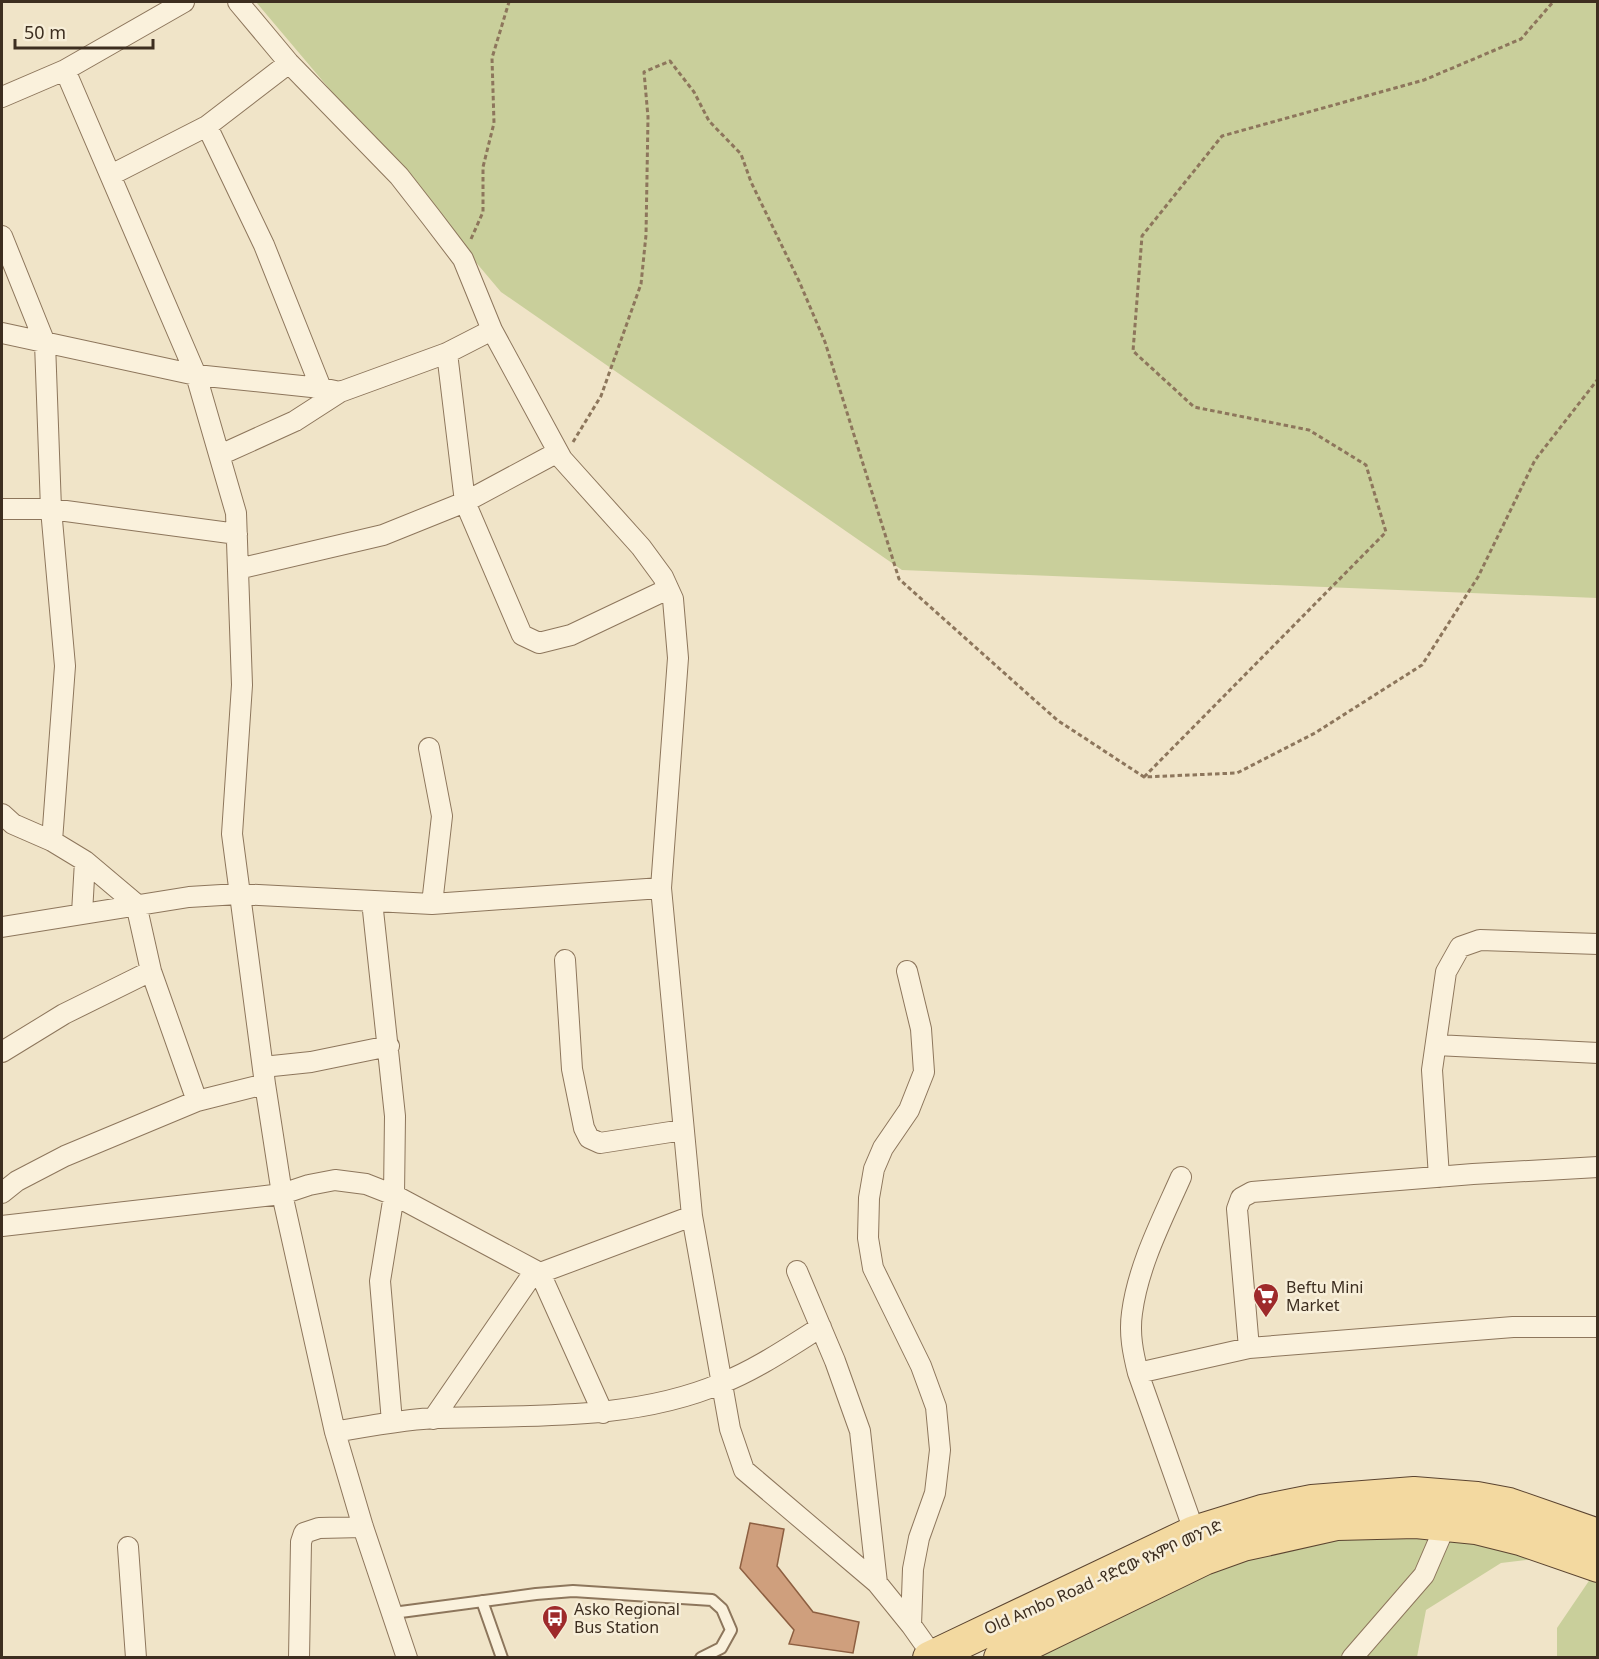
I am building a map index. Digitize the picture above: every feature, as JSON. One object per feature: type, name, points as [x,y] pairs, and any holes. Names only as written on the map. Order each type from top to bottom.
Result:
[{"type":"main road","name":"Old Ambo Road -የድሮው የአምቦ መንገድ","points":[[1000,1658],[1262,1511],[1312,1501],[1414,1493],[1477,1498],[1509,1504],[1596,1555]]},
{"type":"main road","name":"Old Ambo Road -የድሮው የአምቦ መንገድ","points":[[931,1657],[1199,1546],[1243,1545],[1337,1524],[1383,1521],[1446,1524],[1476,1528],[1596,1555]]},
{"type":"street","points":[[2,97],[65,70],[184,2]]},
{"type":"street","points":[[237,2],[289,63],[399,176],[463,259],[492,330],[560,456],[641,546],[663,577],[677,630],[678,658],[661,888],[692,1216],[730,1429],[744,1470],[877,1583],[911,1625],[931,1657]]},
{"type":"street","points":[[111,176],[207,126],[289,63]]},
{"type":"street","points":[[65,70],[196,375],[236,513],[242,685],[232,834],[238,894],[264,1076],[282,1194],[335,1431],[363,1527],[406,1658]]},
{"type":"street","points":[[207,126],[330,390]]},
{"type":"street","points":[[2,236],[45,343],[51,510],[65,666],[52,841]]},
{"type":"street","points":[[2,333],[196,375],[330,390],[447,353],[492,330]]},
{"type":"street","points":[[447,353],[465,502],[522,635],[539,644],[571,635],[668,589]]},
{"type":"street","points":[[220,455],[295,421],[330,390]]},
{"type":"street","points":[[238,569],[383,536],[465,502],[560,456]]},
{"type":"street","points":[[2,509],[51,510],[237,534]]},
{"type":"street","points":[[429,748],[441,816],[432,904]]},
{"type":"street","points":[[2,814],[13,824],[52,841],[85,861],[136,904],[151,971],[197,1101]]},
{"type":"street","points":[[82,913],[85,861]]},
{"type":"street","points":[[2,927],[136,904],[238,894],[432,904],[661,888]]},
{"type":"street","points":[[372,901],[395,1116],[394,1195],[380,1281],[392,1422]]},
{"type":"street","points":[[1439,1177],[1432,1070],[1446,972],[1460,947],[1480,940],[1598,944]]},
{"type":"street","points":[[565,960],[572,1070],[589,1138],[600,1143],[683,1130]]},
{"type":"street","points":[[907,970],[921,1029],[924,1072],[909,1110],[883,1148],[874,1169],[869,1198],[868,1238],[873,1268],[921,1366],[936,1407],[940,1450],[936,1493],[919,1538],[913,1569],[911,1625]]},
{"type":"street","points":[[2,1052],[64,1014],[151,971]]},
{"type":"street","points":[[1436,1045],[1598,1053]]},
{"type":"street","points":[[2,1193],[16,1181],[65,1156],[197,1101],[264,1076],[311,1062],[389,1046]]},
{"type":"street","points":[[1249,1348],[1237,1209],[1241,1198],[1252,1192],[1598,1167]]},
{"type":"street","points":[[1181,1178],[1152,1243],[1132,1312],[1131,1343],[1138,1373],[1199,1546]]},
{"type":"street","points":[[2,1226],[282,1194],[309,1185],[335,1180],[366,1184],[394,1195],[537,1273],[603,1413]]},
{"type":"street","points":[[433,1419],[537,1273],[692,1216]]},
{"type":"street","points":[[798,1271],[860,1431],[877,1583]]},
{"type":"street","points":[[335,1431],[392,1422],[433,1419],[603,1413],[688,1395],[721,1384],[763,1363],[821,1327]]},
{"type":"street","points":[[1138,1373],[1249,1348],[1513,1327],[1598,1327]]},
{"type":"street","points":[[1352,1658],[1424,1575],[1446,1524]]},
{"type":"street","points":[[299,1658],[301,1542],[304,1533],[319,1528],[363,1527]]},
{"type":"street","points":[[128,1547],[136,1658]]},
{"type":"lane","points":[[393,1613],[573,1591],[712,1600],[722,1608],[730,1630],[721,1648],[701,1658]]},
{"type":"lane","points":[[482,1601],[502,1658]]},
{"type":"path","points":[[463,259],[483,212],[483,167],[494,123],[492,58],[509,2]]},
{"type":"path","points":[[1144,777],[1386,532],[1366,465],[1309,430],[1194,407],[1133,351],[1142,236],[1222,136],[1424,80],[1521,39],[1553,2]]},
{"type":"path","points":[[560,456],[601,396],[641,284],[646,235],[648,117],[645,72],[670,61],[694,92],[709,121],[741,154],[751,182],[799,281],[825,342],[899,579],[1057,720],[1144,777],[1237,773],[1315,733],[1422,665],[1478,577],[1535,460],[1598,379]]},
{"type":"green space","points":[[256,2],[1597,2],[1597,598],[902,570],[501,292]]},
{"type":"green space","points":[[1347,1528],[1475,1531],[1561,1556],[1501,1563],[1426,1610],[1417,1657],[1031,1658],[1239,1559]]},
{"type":"green space","points":[[1597,1569],[1597,1657],[1557,1658],[1557,1628]]},
{"type":"building","points":[[750,1523],[784,1529],[777,1566],[813,1612],[859,1622],[853,1653],[789,1644],[794,1630],[740,1568]]},
{"type":"place","name":"Beftu Mini Market","points":[[1266,1319]]},
{"type":"place","name":"Asko Regional Bus Station","points":[[555,1641]]}]
